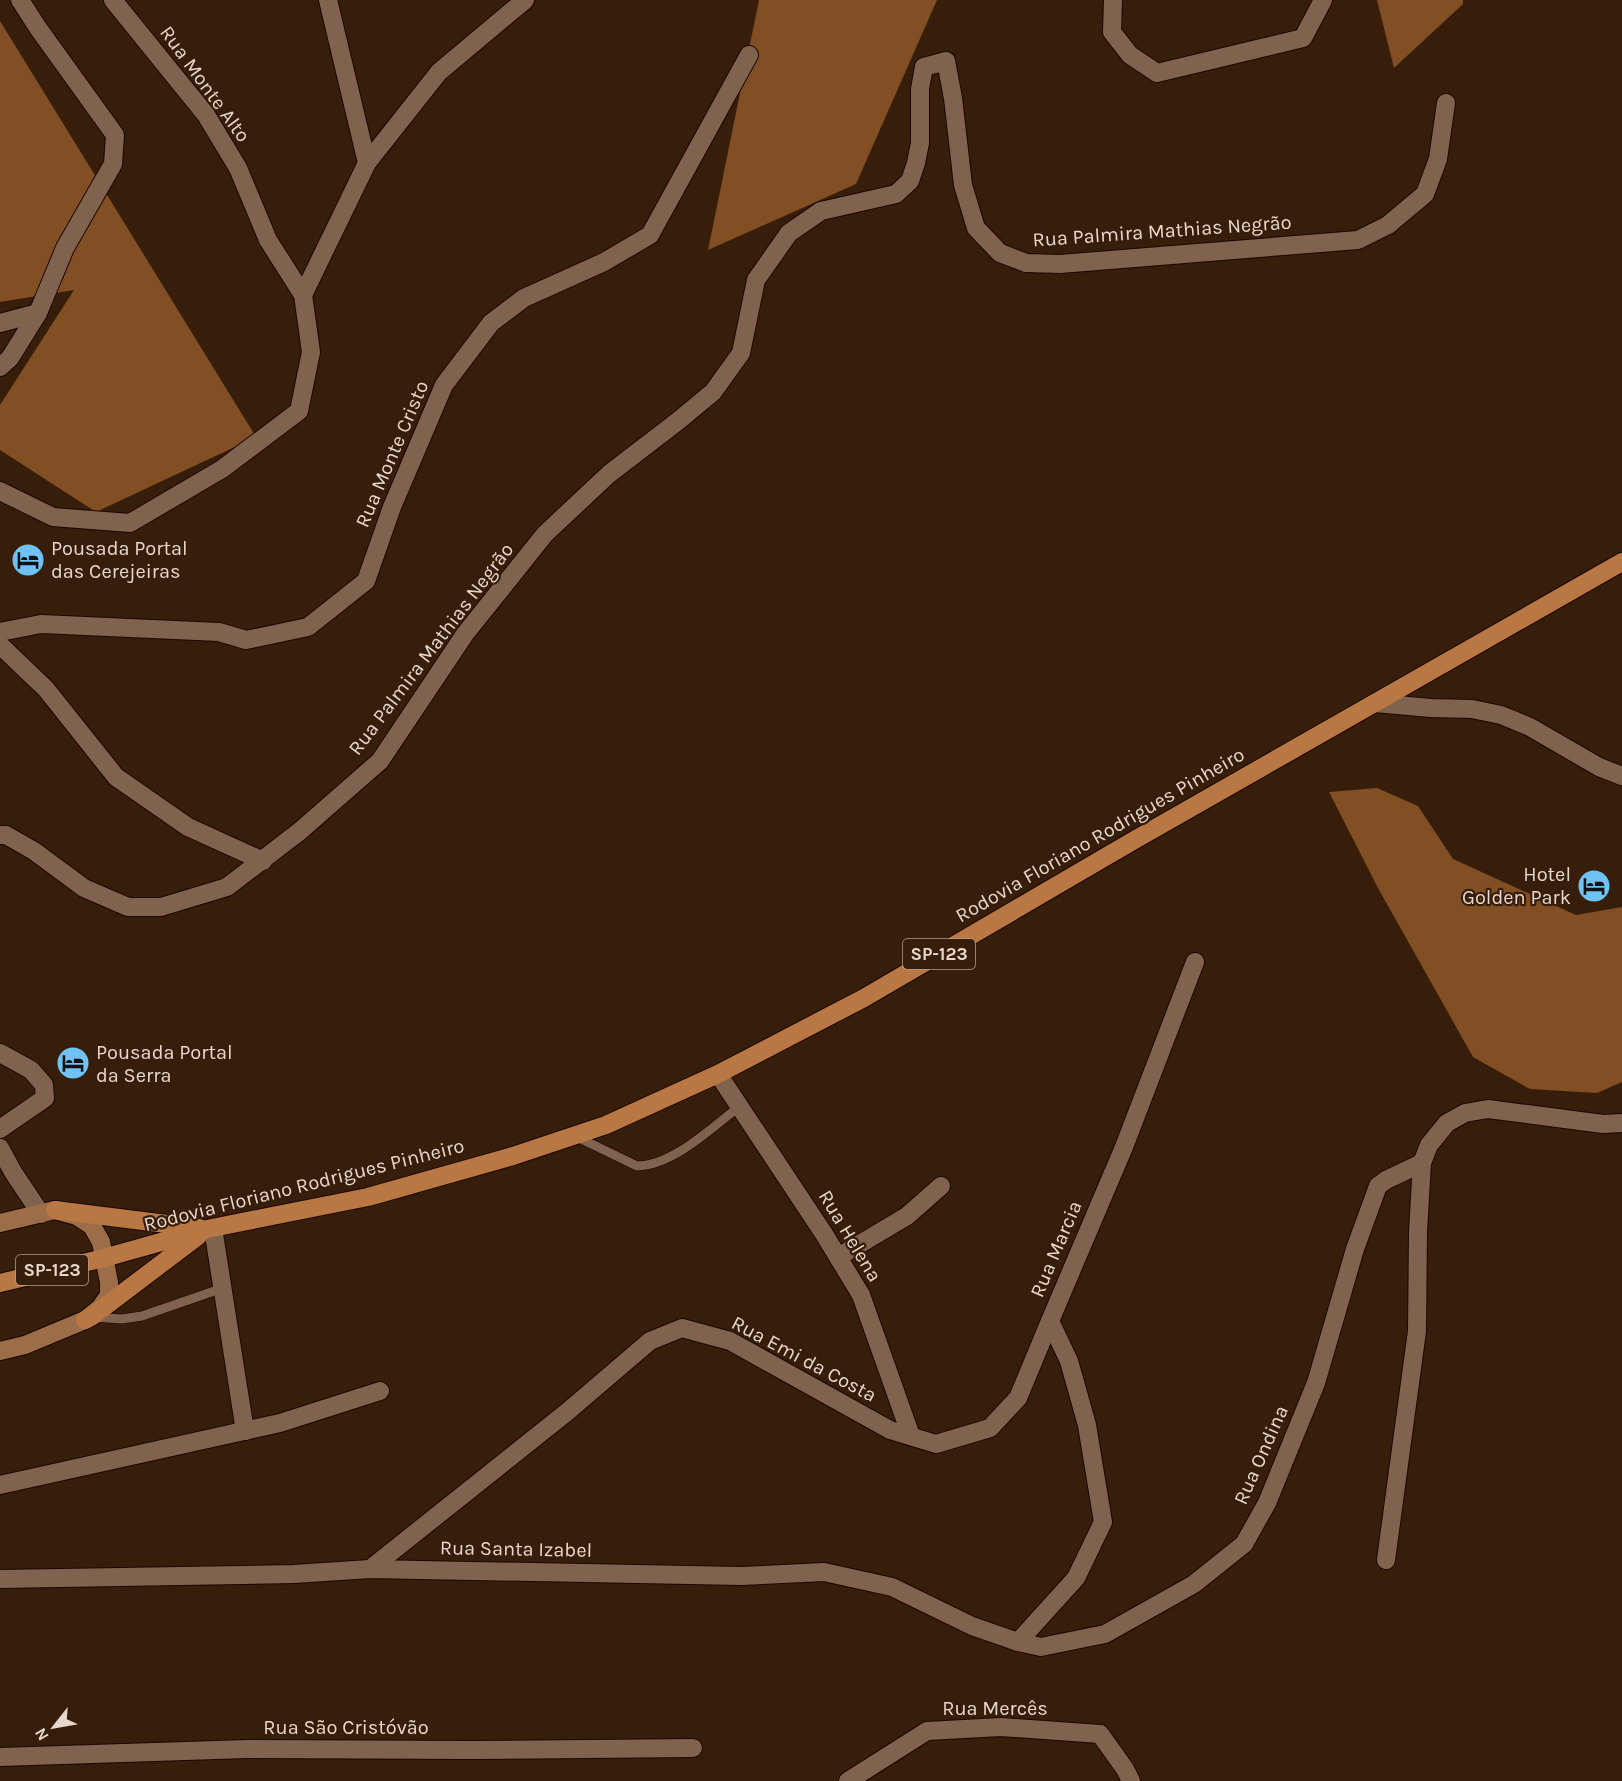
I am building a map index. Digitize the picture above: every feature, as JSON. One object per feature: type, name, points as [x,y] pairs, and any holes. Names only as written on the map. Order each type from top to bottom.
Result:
[{"type":"main road","name":"Rodovia Floriano Rodrigues Pinheiro","points":[[0,1283],[104,1258],[210,1228],[368,1197],[513,1156],[606,1125],[718,1074],[864,998],[1131,842],[1622,562]]},
{"type":"main road","points":[[48,1212],[210,1228]]},
{"type":"main road","points":[[88,1319],[210,1228]]},
{"type":"street","points":[[0,367],[9,358],[38,313],[65,248],[113,164],[115,135],[20,0]]},
{"type":"street","name":"Rua Monte Alto","points":[[113,0],[206,115],[238,168],[268,240],[303,295]]},
{"type":"street","points":[[328,0],[367,163]]},
{"type":"street","points":[[0,490],[53,517],[130,522],[222,469],[299,411],[311,352],[303,295],[367,163],[439,72],[525,0]]},
{"type":"street","points":[[1113,0],[1112,32],[1130,55],[1157,73],[1303,38],[1323,0]]},
{"type":"street","name":"Rua Monte Cristo","points":[[0,632],[41,624],[219,633],[246,640],[308,627],[366,581],[392,507],[444,385],[491,323],[524,298],[604,262],[650,235],[749,55]]},
{"type":"street","name":"Rua Palmira Mathias Negrão","points":[[0,835],[6,835],[34,851],[84,888],[128,907],[161,907],[227,887],[300,831],[380,760],[465,633],[545,534],[609,474],[713,392],[741,353],[756,280],[789,233],[821,211],[896,194],[910,181],[920,143],[920,89],[924,67],[946,60],[953,98],[963,185],[976,228],[1000,253],[1026,263],[1060,264],[1358,240],[1388,225],[1425,194],[1438,159],[1446,103]]},
{"type":"street","points":[[0,323],[38,313]]},
{"type":"street","points":[[0,645],[46,689],[116,777],[188,827],[263,861]]},
{"type":"street","points":[[1375,703],[1472,709],[1501,715],[1530,728],[1599,767],[1622,776]]},
{"type":"street","name":"Rua Marcia","points":[[1018,1642],[1076,1578],[1103,1522],[1087,1425],[1069,1361],[1050,1321],[1124,1147],[1195,962]]},
{"type":"street","points":[[0,1053],[31,1070],[44,1084],[45,1098],[0,1129]]},
{"type":"street","name":"Rua Helena","points":[[718,1074],[861,1295],[911,1437]]},
{"type":"street","points":[[1386,1560],[1417,1331],[1418,1232],[1422,1163],[1429,1145],[1448,1123],[1465,1113],[1488,1109],[1604,1124],[1622,1122]]},
{"type":"street","points":[[0,1148],[13,1172],[48,1212]]},
{"type":"street","name":"Rua Ondina","points":[[1018,1642],[1041,1647],[1105,1634],[1194,1584],[1244,1544],[1267,1503],[1316,1383],[1355,1249],[1378,1186],[1422,1163]]},
{"type":"street","points":[[838,1257],[907,1216],[941,1186]]},
{"type":"street","points":[[0,1223],[48,1212],[77,1216],[92,1226],[101,1242],[109,1282],[109,1295],[88,1319],[25,1345],[0,1351]]},
{"type":"street","points":[[210,1228],[223,1288],[245,1431]]},
{"type":"street","name":"Rua Emi da Costa","points":[[370,1569],[567,1412],[650,1341],[682,1328],[730,1341],[890,1430],[936,1444],[990,1428],[1018,1398],[1050,1321]]},
{"type":"street","points":[[0,1485],[280,1423],[380,1391]]},
{"type":"street","name":"Rua Santa Izabel","points":[[0,1579],[294,1574],[370,1569],[741,1576],[824,1572],[892,1587],[972,1626],[1018,1642]]},
{"type":"street","name":"Rua Mercês","points":[[848,1781],[927,1731],[1001,1727],[1100,1734],[1131,1781]]},
{"type":"street","name":"Rua São Cristóvão","points":[[0,1757],[247,1749],[693,1748]]},
{"type":"lane","points":[[574,1135],[637,1166],[646,1166],[664,1160],[682,1150],[740,1106]]},
{"type":"lane","points":[[88,1319],[122,1319],[142,1316],[223,1288]]},
{"type":"shaded area","points":[[759,0],[937,0],[856,184],[708,250]]},
{"type":"shaded area","points":[[1377,0],[1463,0],[1463,4],[1394,68]]},
{"type":"shaded area","points":[[0,21],[256,437],[96,512],[0,450],[0,405],[74,290],[0,302]]},
{"type":"shaded area","points":[[1377,788],[1418,806],[1453,859],[1576,915],[1622,907],[1622,1082],[1597,1093],[1530,1089],[1473,1057],[1378,888],[1329,792]]},
{"type":"place","name":"Pousada Portal das Cerejeiras","points":[[28,560]]},
{"type":"place","name":"Hotel Golden Park","points":[[1594,886]]},
{"type":"place","name":"Pousada Portal da Serra","points":[[73,1063]]}]
